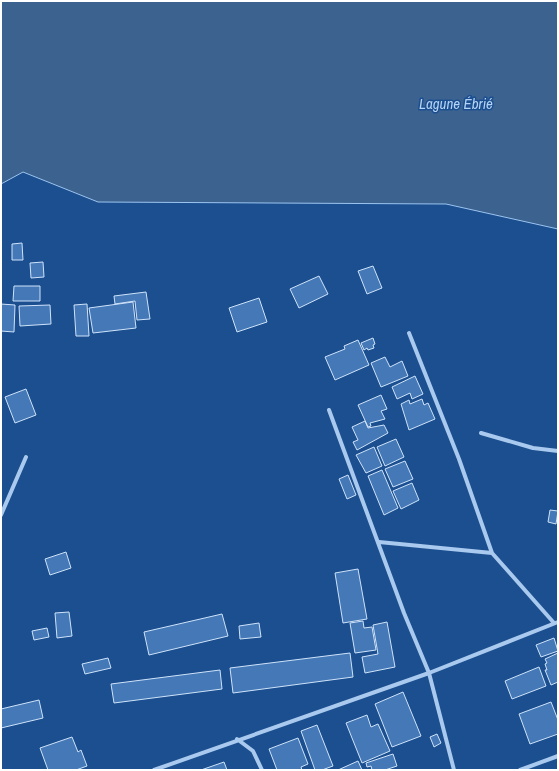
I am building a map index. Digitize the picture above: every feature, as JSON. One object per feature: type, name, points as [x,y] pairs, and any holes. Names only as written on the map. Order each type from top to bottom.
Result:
[{"type":"street","points":[[154,770],[428,673],[556,622],[492,553],[459,459],[409,333]]},
{"type":"street","points":[[329,410],[404,613],[428,673],[454,770]]},
{"type":"street","points":[[481,433],[533,448],[558,451]]},
{"type":"street","points":[[1,515],[26,457]]},
{"type":"street","points":[[379,542],[492,553]]},
{"type":"street","points":[[237,740],[254,751],[262,770]]},
{"type":"street","points":[[520,770],[558,756]]},
{"type":"water","name":"Lagune Ébrié","points":[[1,1],[558,1],[558,229],[446,204],[98,202],[23,172],[1,184]]},
{"type":"building","points":[[22,243],[23,260],[12,260],[12,244]]},
{"type":"building","points":[[43,262],[44,277],[31,278],[30,263]]},
{"type":"building","points":[[373,266],[382,288],[367,294],[358,271]]},
{"type":"building","points":[[319,276],[328,294],[299,308],[290,289]]},
{"type":"building","points":[[14,286],[40,286],[40,301],[13,301]]},
{"type":"building","points":[[146,292],[150,319],[137,320],[135,301],[115,304],[114,296]]},
{"type":"building","points":[[259,298],[267,322],[237,332],[229,308]]},
{"type":"building","points":[[133,302],[136,328],[93,333],[89,308]]},
{"type":"building","points":[[1,304],[15,305],[14,332],[1,331]]},
{"type":"building","points":[[87,304],[89,336],[76,336],[74,305]]},
{"type":"building","points":[[50,305],[51,324],[20,326],[19,306]]},
{"type":"building","points":[[373,338],[375,344],[373,345],[374,348],[368,350],[367,348],[364,350],[361,343]]},
{"type":"building","points":[[358,340],[369,365],[335,380],[325,357],[345,349],[344,346]]},
{"type":"building","points":[[385,357],[390,367],[402,361],[408,376],[381,387],[371,363]]},
{"type":"building","points":[[415,376],[423,394],[412,399],[410,393],[397,399],[392,387]]},
{"type":"building","points":[[26,389],[36,415],[15,423],[5,397]]},
{"type":"building","points":[[381,395],[387,409],[381,411],[385,419],[370,423],[371,426],[368,427],[358,405]]},
{"type":"building","points":[[422,399],[424,405],[428,403],[435,419],[409,430],[401,404],[409,400],[410,404]]},
{"type":"building","points":[[365,421],[368,428],[384,425],[388,433],[357,450],[353,442],[358,440],[352,427]]},
{"type":"building","points":[[396,439],[404,457],[385,466],[377,447]]},
{"type":"building","points":[[374,447],[382,466],[366,473],[356,455]]},
{"type":"building","points":[[405,461],[413,479],[393,487],[385,469]]},
{"type":"building","points":[[382,470],[398,508],[384,515],[368,476]]},
{"type":"building","points":[[348,475],[356,495],[347,499],[339,479]]},
{"type":"building","points":[[412,483],[419,500],[401,509],[393,491]]},
{"type":"building","points":[[550,510],[558,511],[556,524],[548,522]]},
{"type":"building","points":[[66,552],[71,568],[50,575],[45,559]]},
{"type":"building","points":[[358,569],[367,619],[343,623],[335,573]]},
{"type":"building","points":[[69,612],[72,636],[57,638],[55,613]]},
{"type":"building","points":[[222,614],[228,636],[149,655],[144,632]]},
{"type":"building","points":[[363,621],[364,628],[372,627],[376,650],[355,653],[350,623]]},
{"type":"building","points":[[387,622],[395,667],[365,673],[362,657],[378,654],[373,625]]},
{"type":"building","points":[[259,623],[261,637],[240,639],[239,626]]},
{"type":"building","points":[[47,628],[49,637],[34,640],[32,631]]},
{"type":"building","points":[[554,638],[558,651],[541,657],[536,645]]},
{"type":"building","points":[[350,653],[353,677],[233,693],[230,668]]},
{"type":"building","points":[[558,653],[558,682],[551,685],[545,670],[547,670],[545,664],[547,663],[545,659]]},
{"type":"building","points":[[108,658],[111,668],[85,674],[82,664]]},
{"type":"building","points":[[539,667],[546,686],[512,699],[505,681]]},
{"type":"building","points":[[220,670],[222,689],[114,703],[111,684]]},
{"type":"building","points":[[403,692],[421,736],[392,747],[375,704]]},
{"type":"building","points":[[39,700],[43,718],[1,728],[1,709]]},
{"type":"building","points":[[551,702],[558,720],[558,734],[530,744],[519,714]]},
{"type":"building","points":[[367,715],[371,727],[378,724],[390,751],[362,763],[346,723]]},
{"type":"building","points":[[317,725],[333,766],[322,770],[315,770],[301,731]]},
{"type":"building","points":[[437,734],[441,743],[434,747],[430,737]]},
{"type":"building","points":[[72,737],[78,752],[81,750],[87,766],[76,770],[48,770],[40,748]]},
{"type":"building","points":[[298,738],[308,764],[301,767],[302,770],[277,770],[269,749]]},
{"type":"building","points":[[393,754],[397,766],[385,770],[372,770],[371,766],[367,767],[366,763]]},
{"type":"building","points":[[358,761],[362,770],[338,770]]},
{"type":"building","points":[[224,762],[227,770],[201,770]]}]
